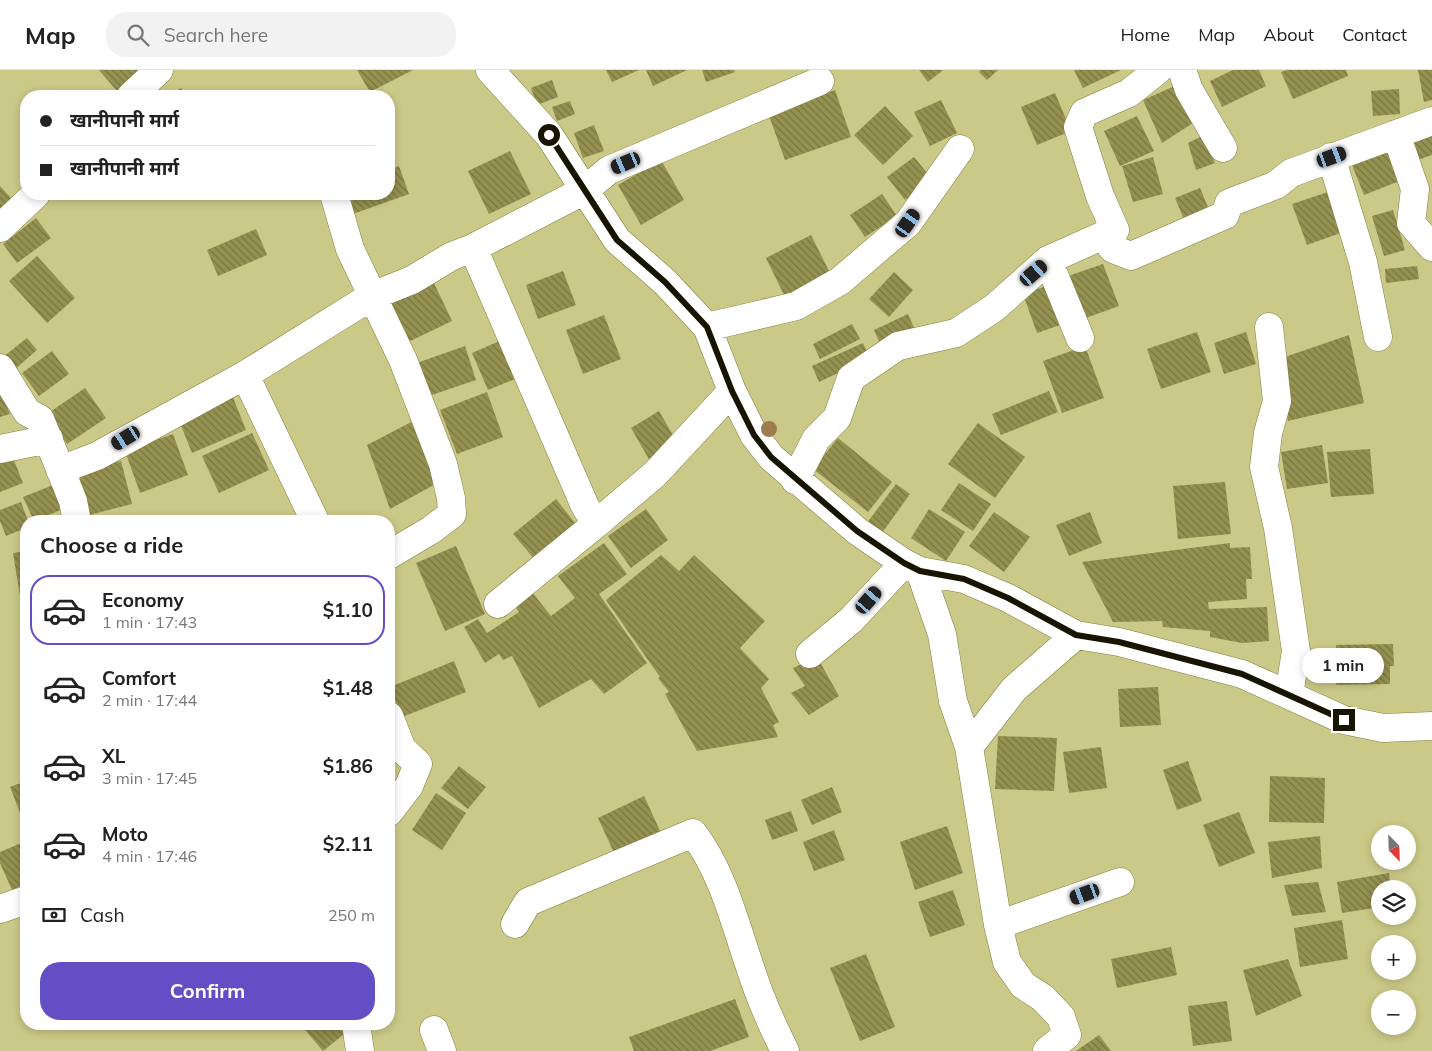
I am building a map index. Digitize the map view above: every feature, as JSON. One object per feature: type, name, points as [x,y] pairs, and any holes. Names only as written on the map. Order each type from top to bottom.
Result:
[{"type":"street","points":[[137,90],[159,70]]},
{"type":"street","points":[[795,480],[816,440],[837,418],[851,378],[898,346],[956,333],[994,308],[1048,260],[1115,230],[1100,196],[1078,127],[1084,113],[1129,93],[1158,70]]},
{"type":"street","points":[[1182,70],[1189,90],[1223,148]]},
{"type":"street","points":[[503,74],[549,135],[617,240],[665,282],[707,327],[732,391],[754,435],[771,457],[795,480],[857,531],[912,567],[964,579],[1008,598],[1076,635],[1119,642],[1242,674],[1344,720],[1383,728],[1432,726]]},
{"type":"street","points":[[60,470],[97,456],[245,374],[372,296],[412,280],[452,256],[473,248],[585,190],[609,170],[820,81]]},
{"type":"street","points":[[1103,236],[1113,249],[1131,256],[1225,215],[1229,203],[1276,185],[1291,173],[1432,121]]},
{"type":"street","points":[[1396,134],[1415,189],[1411,223],[1432,247]]},
{"type":"street","points":[[707,327],[752,314],[796,306],[840,281],[908,223],[960,149]]},
{"type":"street","points":[[1332,157],[1362,262],[1378,337]]},
{"type":"street","points":[[0,228],[30,200]]},
{"type":"street","points":[[336,200],[350,249],[407,369],[443,464],[451,498],[452,514],[431,530],[395,551]]},
{"type":"street","points":[[473,248],[581,497],[596,524]]},
{"type":"street","points":[[1048,260],[1080,338]]},
{"type":"street","points":[[1268,327],[1278,401],[1268,433],[1264,467],[1278,528],[1296,651],[1289,695]]},
{"type":"street","points":[[0,368],[27,412],[40,418],[73,501],[76,515]]},
{"type":"street","points":[[245,374],[312,515]]},
{"type":"street","points":[[498,604],[655,474],[732,391]]},
{"type":"street","points":[[0,449],[49,439]]},
{"type":"street","points":[[810,654],[912,567]]},
{"type":"street","points":[[912,567],[942,634],[953,701],[969,746],[998,925],[1007,962],[1023,985],[1043,998],[1061,1017],[1067,1036],[1047,1051]]},
{"type":"street","points":[[969,746],[1014,689],[1076,635]]},
{"type":"street","points":[[395,731],[402,749],[418,764],[409,786],[395,804]]},
{"type":"street","points":[[515,924],[528,902],[693,833],[702,845],[718,877],[767,1014],[785,1051]]},
{"type":"street","points":[[998,925],[1120,882]]},
{"type":"street","points":[[0,910],[20,902]]},
{"type":"street","points":[[357,1030],[360,1051]]},
{"type":"building","points":[[99,70],[143,70],[118,90],[116,90]]},
{"type":"building","points":[[357,70],[413,70],[374,90],[369,90]]},
{"type":"building","points":[[606,70],[639,70],[612,82]]},
{"type":"building","points":[[646,70],[687,70],[653,86]]},
{"type":"building","points":[[702,70],[734,70],[735,72],[706,82]]},
{"type":"building","points":[[919,70],[943,70],[928,82]]},
{"type":"building","points":[[981,70],[998,70],[987,80],[979,72]]},
{"type":"building","points":[[1074,70],[1121,70],[1083,88]]},
{"type":"building","points":[[1233,70],[1259,70],[1266,86],[1222,107],[1210,81]]},
{"type":"building","points":[[1287,70],[1346,70],[1348,76],[1293,99],[1281,72]]},
{"type":"building","points":[[1418,70],[1432,70],[1432,100],[1424,102]]},
{"type":"building","points":[[552,80],[558,97],[537,105],[531,88]]},
{"type":"building","points":[[1177,85],[1193,123],[1162,143],[1143,100]]},
{"type":"building","points":[[1399,89],[1400,114],[1373,116],[1371,91]]},
{"type":"building","points":[[835,90],[851,137],[785,160],[768,113]]},
{"type":"building","points":[[1055,93],[1071,131],[1037,145],[1021,107]]},
{"type":"building","points":[[941,100],[957,133],[930,146],[914,112]]},
{"type":"building","points":[[570,101],[575,114],[557,121],[552,107]]},
{"type":"building","points":[[885,106],[913,136],[883,165],[854,135]]},
{"type":"building","points":[[1137,116],[1154,151],[1120,166],[1104,131]]},
{"type":"building","points":[[594,125],[604,151],[583,158],[574,133]]},
{"type":"building","points":[[1432,129],[1432,155],[1415,161],[1407,138]]},
{"type":"building","points":[[1202,136],[1215,163],[1196,170],[1188,143]]},
{"type":"building","points":[[1393,143],[1407,178],[1364,195],[1350,160]]},
{"type":"building","points":[[510,151],[531,194],[489,214],[468,171]]},
{"type":"building","points":[[914,157],[932,179],[905,200],[887,177]]},
{"type":"building","points":[[1153,157],[1163,194],[1133,202],[1122,166]]},
{"type":"building","points":[[661,160],[684,200],[641,225],[618,185]]},
{"type":"building","points":[[399,166],[409,194],[395,199],[395,168]]},
{"type":"building","points":[[0,186],[12,199],[0,209]]},
{"type":"building","points":[[1200,188],[1213,219],[1188,229],[1175,198]]},
{"type":"building","points":[[1331,191],[1346,231],[1307,245],[1292,204]]},
{"type":"building","points":[[882,194],[897,216],[865,237],[850,215]]},
{"type":"building","points":[[348,200],[392,200],[353,214]]},
{"type":"building","points":[[1393,210],[1405,250],[1384,256],[1372,216]]},
{"type":"building","points":[[36,218],[51,238],[17,263],[3,244]]},
{"type":"building","points":[[256,229],[267,255],[218,276],[207,250]]},
{"type":"building","points":[[811,235],[830,273],[785,297],[766,258]]},
{"type":"building","points":[[37,256],[75,298],[47,323],[9,281]]},
{"type":"building","points":[[1103,264],[1119,306],[1083,319],[1068,276]]},
{"type":"building","points":[[1417,266],[1419,279],[1386,283],[1385,269]]},
{"type":"building","points":[[563,271],[576,305],[538,319],[526,285]]},
{"type":"building","points":[[894,272],[913,290],[889,317],[869,299]]},
{"type":"building","points":[[432,279],[452,321],[404,344],[384,302]]},
{"type":"building","points":[[1046,286],[1060,325],[1037,333],[1023,294]]},
{"type":"building","points":[[908,314],[916,332],[882,348],[874,330]]},
{"type":"building","points":[[604,315],[621,359],[583,374],[566,330]]},
{"type":"building","points":[[852,324],[860,339],[820,359],[813,344]]},
{"type":"building","points":[[1197,332],[1211,372],[1161,389],[1147,349]]},
{"type":"building","points":[[1246,332],[1256,364],[1224,374],[1214,343]]},
{"type":"building","points":[[1349,335],[1364,403],[1288,421],[1279,359]]},
{"type":"building","points":[[27,338],[37,350],[14,370],[3,357]]},
{"type":"building","points":[[504,339],[520,377],[488,390],[472,353]]},
{"type":"building","points":[[863,343],[870,358],[819,382],[812,366]]},
{"type":"building","points":[[465,346],[476,380],[426,397],[414,364]]},
{"type":"building","points":[[1085,346],[1104,398],[1062,413],[1043,361]]},
{"type":"building","points":[[52,351],[69,374],[39,396],[22,373]]},
{"type":"building","points":[[0,388],[10,414],[0,417]]},
{"type":"building","points":[[85,388],[106,418],[67,444],[47,414]]},
{"type":"building","points":[[1049,391],[1058,412],[1001,435],[992,414]]},
{"type":"building","points":[[487,392],[503,437],[457,454],[440,410]]},
{"type":"building","points":[[232,395],[246,430],[192,453],[178,418]]},
{"type":"building","points":[[659,411],[678,444],[650,461],[631,428]]},
{"type":"building","points":[[419,418],[441,481],[390,509],[367,445]]},
{"type":"building","points":[[978,423],[1025,457],[995,498],[948,464]]},
{"type":"building","points":[[252,433],[269,470],[219,493],[202,456]]},
{"type":"building","points":[[173,434],[188,475],[140,493],[125,451]]},
{"type":"building","points":[[838,438],[892,482],[868,512],[813,469]]},
{"type":"building","points":[[1322,445],[1328,483],[1287,489],[1281,452]]},
{"type":"building","points":[[1370,449],[1374,494],[1331,497],[1327,452]]},
{"type":"building","points":[[12,455],[23,483],[0,492],[0,460]]},
{"type":"building","points":[[121,461],[132,504],[89,515],[78,471]]},
{"type":"building","points":[[1225,482],[1231,534],[1178,539],[1173,486]]},
{"type":"building","points":[[959,483],[991,504],[973,531],[941,510]]},
{"type":"building","points":[[896,484],[910,494],[882,533],[867,523]]},
{"type":"building","points":[[53,485],[63,509],[48,515],[31,515],[23,497]]},
{"type":"building","points":[[556,499],[579,528],[537,562],[513,534]]},
{"type":"building","points":[[21,502],[26,515],[20,515],[20,530],[6,536],[0,521],[0,510]]},
{"type":"building","points":[[646,509],[668,540],[631,568],[608,536]]},
{"type":"building","points":[[929,509],[965,532],[946,561],[911,538]]},
{"type":"building","points":[[994,512],[1030,537],[1004,572],[969,546]]},
{"type":"building","points":[[1090,512],[1102,543],[1069,556],[1056,525]]},
{"type":"building","points":[[604,543],[627,574],[599,594],[647,663],[604,694],[591,679],[539,708],[512,656],[503,660],[499,654],[485,663],[464,627],[478,619],[487,633],[519,612],[515,606],[532,592],[551,616],[575,598],[558,576]]},
{"type":"building","points":[[1230,543],[1230,548],[1250,547],[1252,579],[1246,579],[1247,599],[1208,602],[1209,609],[1267,607],[1269,641],[1242,643],[1210,637],[1210,631],[1163,627],[1162,621],[1113,622],[1082,562]]},
{"type":"building","points":[[456,546],[485,614],[445,631],[416,563]]},
{"type":"building","points":[[20,552],[20,596],[13,553]]},
{"type":"building","points":[[661,555],[679,571],[694,555],[765,621],[740,648],[769,679],[761,688],[779,722],[773,725],[778,737],[697,751],[665,694],[669,692],[658,678],[660,677],[606,600]]},
{"type":"building","points":[[1393,644],[1394,666],[1390,666],[1390,684],[1336,685],[1336,645]]},
{"type":"building","points":[[817,657],[839,696],[809,715],[791,693],[805,686],[793,668]]},
{"type":"building","points":[[454,661],[466,692],[402,717],[395,700],[395,685]]},
{"type":"building","points":[[1158,687],[1161,725],[1120,727],[1118,689]]},
{"type":"building","points":[[998,736],[1057,738],[1054,791],[995,789]]},
{"type":"building","points":[[1101,747],[1107,788],[1069,793],[1063,752]]},
{"type":"building","points":[[1188,761],[1202,801],[1177,810],[1163,770]]},
{"type":"building","points":[[459,766],[486,787],[468,809],[441,788]]},
{"type":"building","points":[[1270,776],[1325,778],[1324,823],[1269,822]]},
{"type":"building","points":[[20,783],[20,813],[10,787]]},
{"type":"building","points":[[832,787],[842,812],[812,825],[801,800]]},
{"type":"building","points":[[436,793],[466,813],[442,850],[412,830]]},
{"type":"building","points":[[644,796],[662,835],[616,857],[598,818]]},
{"type":"building","points":[[791,811],[798,831],[772,840],[765,820]]},
{"type":"building","points":[[1239,812],[1255,853],[1219,867],[1203,825]]},
{"type":"building","points":[[947,826],[963,873],[915,890],[900,842]]},
{"type":"building","points":[[834,830],[845,860],[814,871],[803,842]]},
{"type":"building","points":[[1320,836],[1322,868],[1272,878],[1268,842]]},
{"type":"building","points":[[20,844],[20,887],[12,890],[0,863],[0,852]]},
{"type":"building","points":[[1389,873],[1390,880],[1371,880],[1371,908],[1342,913],[1337,882]]},
{"type":"building","points":[[1318,882],[1326,912],[1292,916],[1284,885]]},
{"type":"building","points":[[953,890],[965,925],[930,937],[918,902]]},
{"type":"building","points":[[1342,920],[1348,959],[1300,967],[1294,928]]},
{"type":"building","points":[[1171,947],[1177,975],[1117,988],[1111,959]]},
{"type":"building","points":[[866,954],[895,1027],[860,1041],[830,968]]},
{"type":"building","points":[[1288,959],[1302,996],[1256,1016],[1243,970]]},
{"type":"building","points":[[735,999],[749,1037],[710,1051],[634,1051],[629,1037]]},
{"type":"building","points":[[1227,1001],[1232,1041],[1193,1046],[1188,1006]]},
{"type":"building","points":[[305,1030],[348,1031],[323,1051]]},
{"type":"building","points":[[1099,1035],[1111,1051],[1076,1051]]},
{"type":"route","points":[[549,135],[617,240],[665,282],[707,327],[732,391],[754,435],[771,457],[795,480],[857,531],[904,563],[920,571],[964,579],[1008,598],[1076,635],[1119,642],[1242,674],[1344,720]]}]
